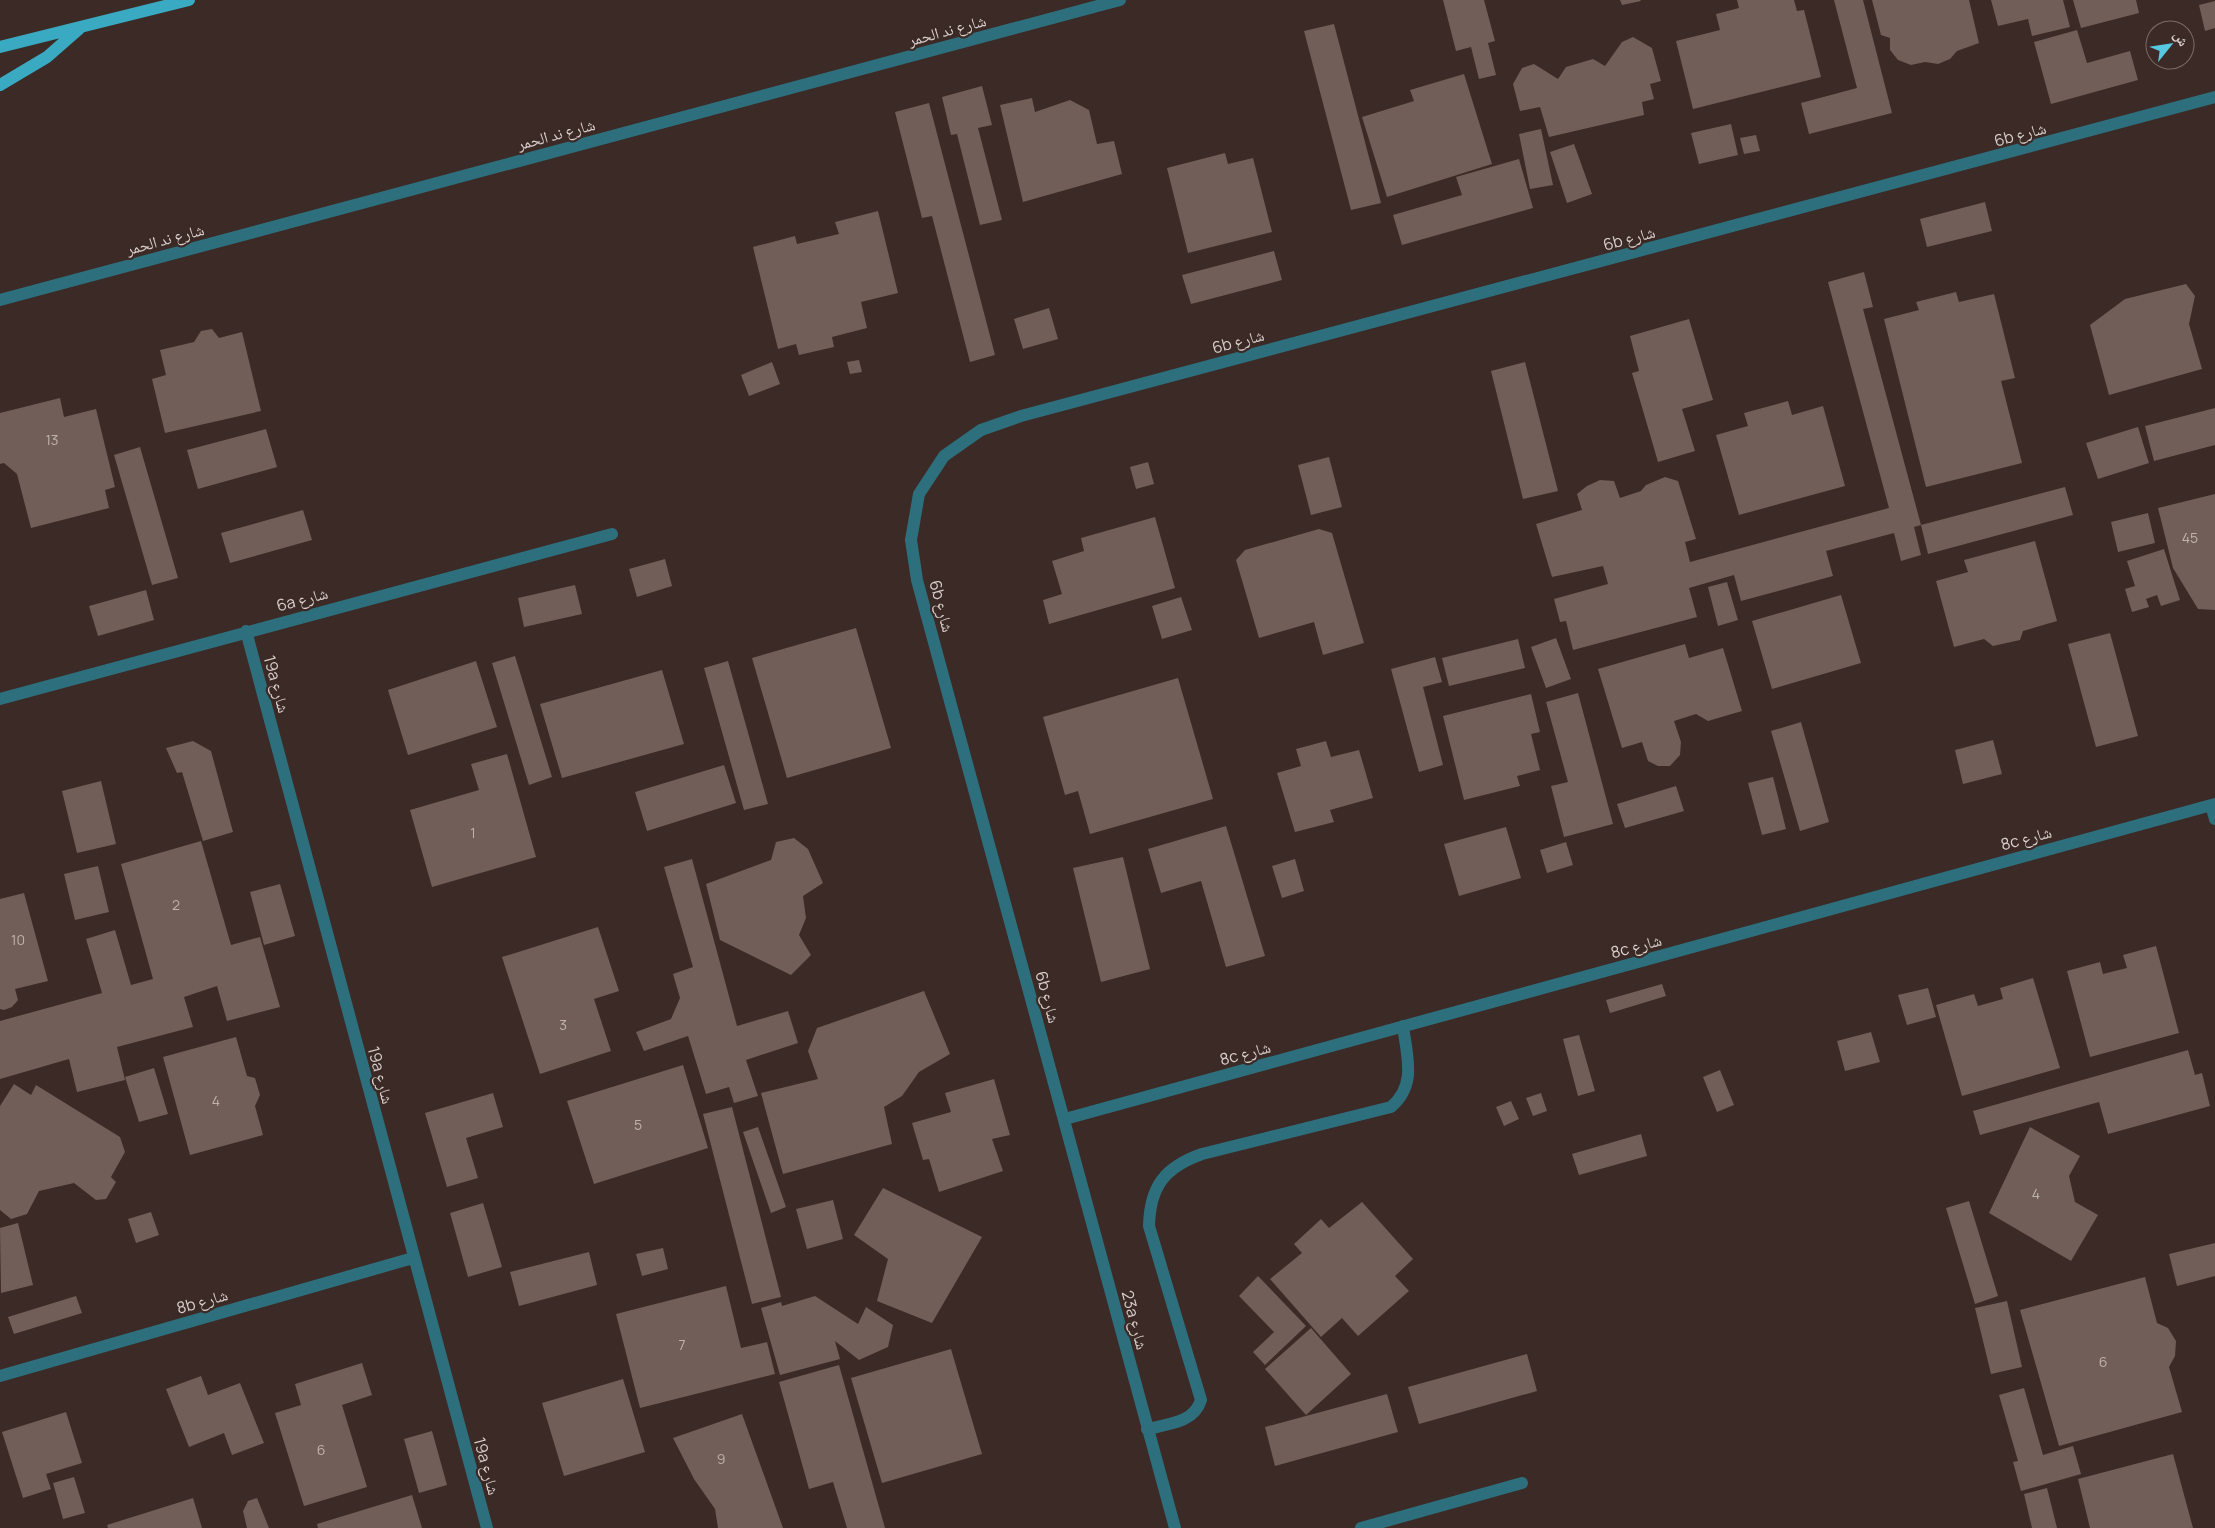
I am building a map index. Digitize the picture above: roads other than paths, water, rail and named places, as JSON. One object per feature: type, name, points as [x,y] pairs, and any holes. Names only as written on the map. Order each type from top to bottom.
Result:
[{"type":"main road","points":[[0,47],[189,0]]},
{"type":"main road","points":[[0,86],[46,57],[81,27]]},
{"type":"street","name":"شارع ند الحمر","points":[[0,300],[1120,0]]},
{"type":"street","name":"6b شارع","points":[[1065,1119],[918,580],[911,540],[919,494],[944,456],[981,430],[1021,416],[2215,97]]},
{"type":"street","name":"6a شارع","points":[[0,699],[246,631],[612,534]]},
{"type":"street","name":"19a شارع","points":[[246,631],[487,1528]]},
{"type":"street","name":"8c شارع","points":[[1065,1119],[2213,804]]},
{"type":"street","points":[[2213,804],[2215,819]]},
{"type":"street","points":[[1147,1428],[1192,1417],[1198,1410],[1201,1400],[1149,1226],[1150,1207],[1156,1188],[1168,1172],[1183,1160],[1391,1107],[1402,1098],[1408,1084],[1403,1026]]},
{"type":"street","name":"23a شارع","points":[[1065,1119],[1175,1528]]},
{"type":"street","name":"8b شارع","points":[[0,1376],[413,1258]]},
{"type":"street","points":[[1361,1528],[1522,1483]]}]
